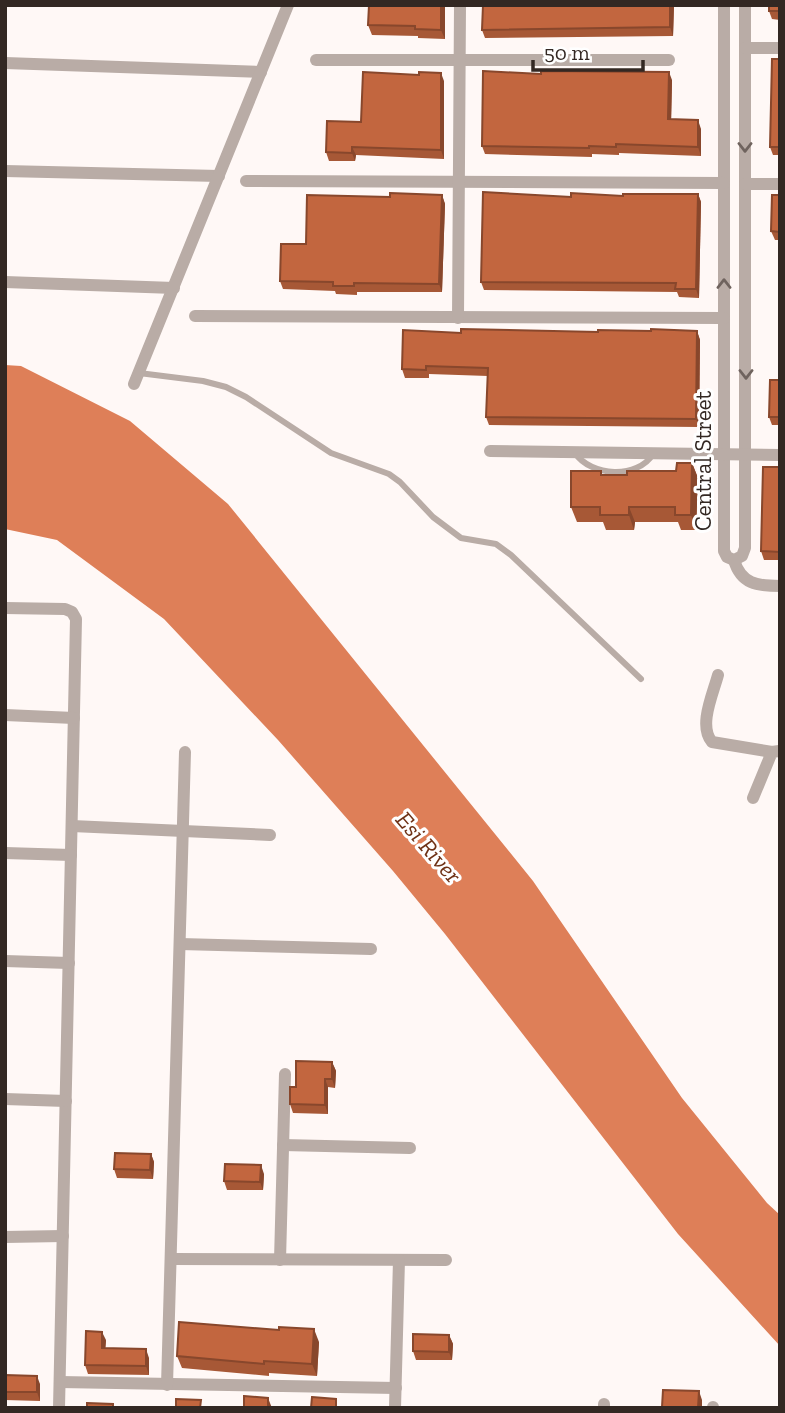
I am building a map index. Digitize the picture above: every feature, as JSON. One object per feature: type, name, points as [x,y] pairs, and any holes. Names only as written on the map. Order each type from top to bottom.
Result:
[{"type":"street","points":[[137,379],[288,5]]},
{"type":"street","points":[[458,318],[460,5]]},
{"type":"street","name":"Central Street","points":[[724,5],[724,551],[727,557],[734,560],[742,556],[745,548],[745,5]]},
{"type":"street","points":[[745,48],[780,48]]},
{"type":"street","points":[[316,60],[669,60]]},
{"type":"street","points":[[5,63],[261,72]]},
{"type":"street","points":[[724,122],[745,121]]},
{"type":"street","points":[[5,171],[219,176]]},
{"type":"street","points":[[246,181],[724,183]]},
{"type":"street","points":[[745,184],[780,184]]},
{"type":"street","points":[[724,242],[746,243]]},
{"type":"street","points":[[5,282],[174,288]]},
{"type":"street","points":[[195,316],[724,318]]},
{"type":"street","points":[[490,451],[780,455]]},
{"type":"street","points":[[734,560],[737,571],[747,581],[764,586],[780,586]]},
{"type":"street","points":[[5,608],[65,609],[72,612],[76,619],[59,1408]]},
{"type":"street","points":[[718,676],[705,726],[706,736],[712,742],[776,751],[753,798]]},
{"type":"street","points":[[5,715],[74,718]]},
{"type":"street","points":[[167,1385],[186,752]]},
{"type":"street","points":[[72,826],[270,835]]},
{"type":"street","points":[[5,853],[71,855]]},
{"type":"street","points":[[180,944],[371,949]]},
{"type":"street","points":[[5,961],[69,963]]},
{"type":"street","points":[[280,1260],[285,1074]]},
{"type":"street","points":[[5,1099],[66,1101]]},
{"type":"street","points":[[283,1145],[410,1148]]},
{"type":"street","points":[[5,1237],[63,1236]]},
{"type":"street","points":[[172,1258],[446,1260]]},
{"type":"street","points":[[395,1408],[399,1260]]},
{"type":"street","points":[[60,1382],[396,1388]]},
{"type":"lane","points":[[137,379],[203,382],[226,387],[246,397],[331,453],[389,474],[433,517],[452,531],[473,542],[496,544],[510,555],[641,679]]},
{"type":"water","name":"Esi River","points":[[5,365],[21,366],[130,421],[228,504],[533,881],[682,1098],[767,1203],[780,1215],[780,1346],[678,1234],[393,871],[278,740],[164,619],[57,540],[5,529]]},
{"type":"building","points":[[369,5],[441,5],[441,30],[415,29],[415,26],[368,25]]},
{"type":"building","points":[[483,5],[670,5],[670,27],[482,30]]},
{"type":"building","points":[[769,5],[780,5],[780,11],[769,11]]},
{"type":"building","points":[[772,59],[780,59],[780,147],[770,147]]},
{"type":"building","points":[[483,71],[541,74],[541,71],[669,72],[668,119],[698,120],[698,147],[616,144],[616,147],[589,148],[482,146]]},
{"type":"building","points":[[363,72],[419,75],[419,72],[441,73],[441,150],[352,147],[352,153],[326,152],[327,121],[361,122]]},
{"type":"building","points":[[483,192],[571,197],[571,193],[623,196],[698,194],[696,289],[675,289],[676,283],[481,282]]},
{"type":"building","points":[[390,193],[442,195],[439,284],[354,283],[354,286],[333,286],[333,282],[280,281],[281,244],[306,244],[307,195],[390,197]]},
{"type":"building","points":[[772,195],[780,195],[780,232],[771,231]]},
{"type":"building","points":[[461,329],[697,331],[696,419],[486,417],[488,368],[426,366],[426,370],[402,369],[403,330],[461,333]]},
{"type":"building","points":[[770,380],[780,380],[780,417],[769,417]]},
{"type":"building","points":[[677,463],[692,463],[691,515],[675,515],[675,507],[629,507],[629,515],[600,515],[600,507],[571,507],[571,471],[601,471],[601,475],[627,475],[627,471],[676,471]]},
{"type":"building","points":[[763,467],[780,467],[780,552],[761,551]]},
{"type":"building","points":[[296,1061],[332,1062],[332,1079],[325,1079],[325,1105],[290,1104],[290,1087],[296,1087]]},
{"type":"building","points":[[115,1153],[151,1154],[150,1170],[114,1169]]},
{"type":"building","points":[[225,1164],[261,1165],[260,1182],[224,1181]]},
{"type":"building","points":[[179,1322],[279,1330],[279,1327],[314,1329],[312,1364],[264,1361],[264,1364],[177,1356]]},
{"type":"building","points":[[86,1331],[102,1332],[102,1348],[146,1349],[146,1366],[85,1365]]},
{"type":"building","points":[[413,1334],[449,1335],[449,1352],[413,1351]]},
{"type":"building","points":[[5,1375],[37,1376],[37,1392],[5,1392]]},
{"type":"building","points":[[663,1390],[699,1391],[698,1408],[662,1407]]},
{"type":"building","points":[[244,1396],[268,1398],[268,1408],[244,1408]]},
{"type":"building","points":[[312,1397],[336,1399],[336,1408],[311,1408]]},
{"type":"building","points":[[176,1399],[201,1400],[200,1408],[176,1408]]},
{"type":"building","points":[[87,1403],[113,1404],[113,1408],[87,1408]]}]
